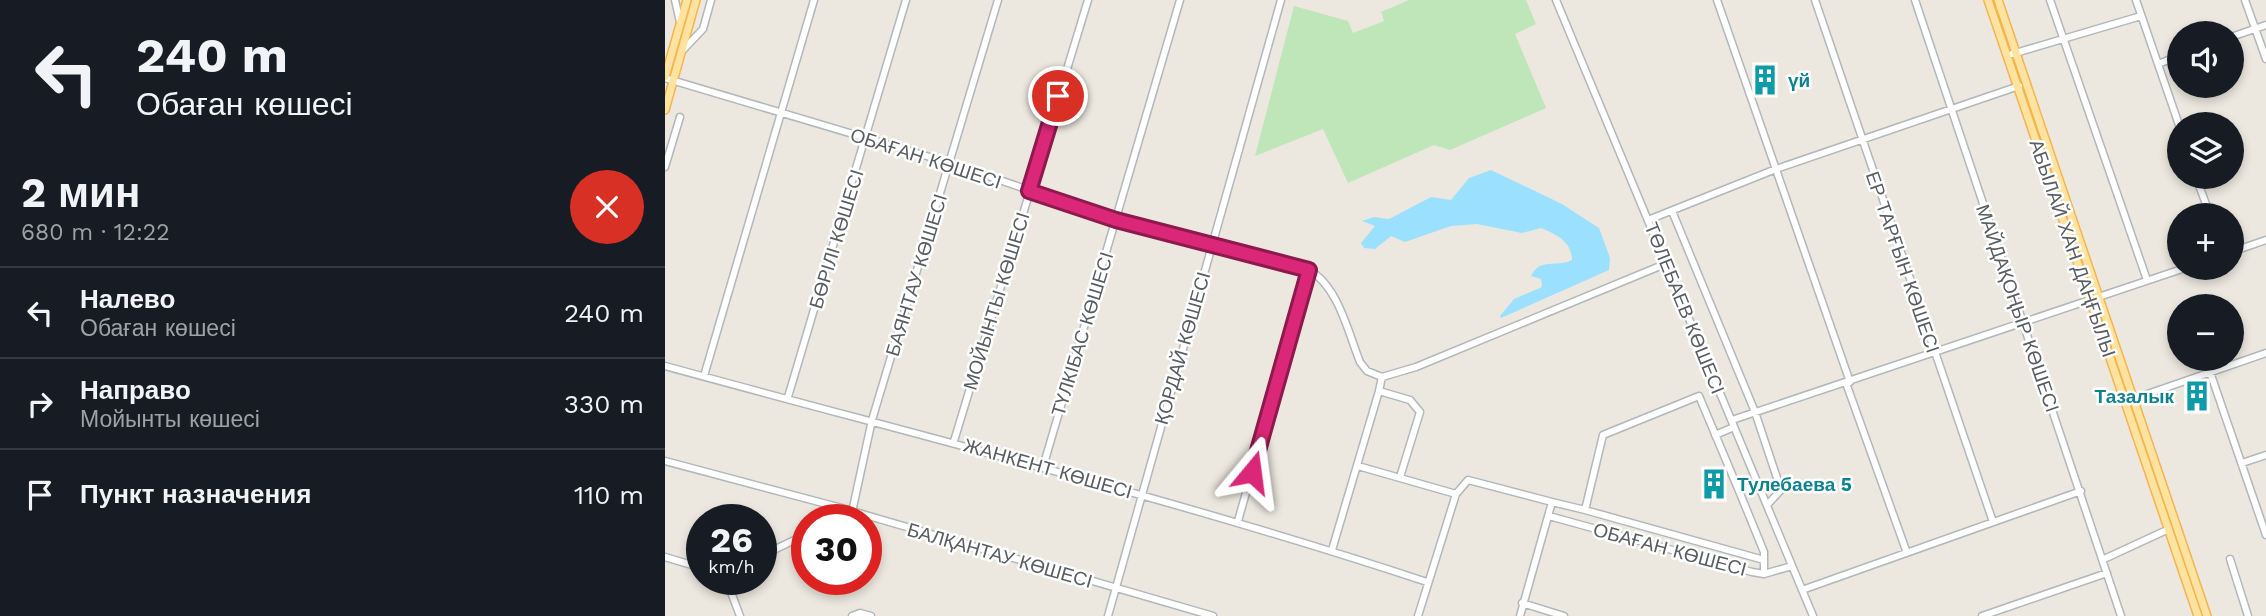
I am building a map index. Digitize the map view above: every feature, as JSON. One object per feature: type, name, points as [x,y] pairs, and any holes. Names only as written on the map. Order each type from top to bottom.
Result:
[{"type":"main road","points":[[665,110],[668,79],[687,0]]},
{"type":"main road","points":[[668,79],[682,51],[696,0]]},
{"type":"main road","name":"АБЫЛАЙ ХАН ДАҢҒЫЛЫ","points":[[1988,0],[2012,54],[2198,616]]},
{"type":"main road","name":"АБЫЛАЙ ХАН ДАҢҒЫЛЫ","points":[[1998,0],[2019,86],[2133,399],[2207,616]]},
{"type":"street","points":[[675,0],[680,24]]},
{"type":"street","points":[[682,51],[703,29],[711,0]]},
{"type":"street","points":[[704,376],[814,0]]},
{"type":"street","name":"БӨРІЛІ КӨШЕСІ","points":[[788,397],[906,0]]},
{"type":"street","name":"БАЯНТАУ КӨШЕСІ","points":[[854,504],[872,420],[998,0]]},
{"type":"street","name":"МОЙЫНТЫ КӨШЕСІ","points":[[954,441],[1088,0]]},
{"type":"street","name":"ТҮЛКІБАС КӨШЕСІ","points":[[1043,467],[1180,0]]},
{"type":"street","name":"ҚОРДАЙ КӨШЕСІ","points":[[1108,616],[1281,0]]},
{"type":"street","name":"ТӨЛЕБАЕВ КӨШЕСІ","points":[[1556,0],[1813,616]]},
{"type":"street","points":[[1717,0],[1907,553]]},
{"type":"street","name":"ЕР ТАРҒЫН КӨШЕСІ","points":[[1815,0],[1993,523]]},
{"type":"street","name":"МАЙДАҚОҢЫР КӨШЕСІ","points":[[1915,0],[2121,616]]},
{"type":"street","points":[[2050,0],[2147,280]]},
{"type":"street","points":[[2136,0],[2175,112]]},
{"type":"street","points":[[2245,0],[2266,59]]},
{"type":"street","points":[[2012,54],[2141,16]]},
{"type":"street","points":[[2244,32],[2266,25]]},
{"type":"street","points":[[2158,64],[2167,61]]},
{"type":"street","name":"ОБАҒАН КӨШЕСІ","points":[[668,79],[950,163],[1116,220],[1309,270]]},
{"type":"street","points":[[1648,220],[1776,169],[1951,107],[2019,86]]},
{"type":"street","points":[[665,167],[680,117]]},
{"type":"street","points":[[1672,211],[1755,412],[1781,490],[1767,505]]},
{"type":"street","points":[[2244,248],[2266,240]]},
{"type":"street","points":[[1238,521],[1309,270],[1321,276],[1331,292],[1360,362],[1367,371],[1382,377],[1416,367],[1665,264]]},
{"type":"street","points":[[1715,435],[1755,412],[2167,274]]},
{"type":"street","points":[[2133,399],[2266,353]]},
{"type":"street","name":"ЖАНКЕНТ КӨШЕСІ","points":[[665,366],[954,441],[1238,521],[1427,582]]},
{"type":"street","points":[[2210,372],[2266,535]]},
{"type":"street","points":[[1332,551],[1382,377]]},
{"type":"street","points":[[1379,391],[1410,400],[1420,412],[1400,477]]},
{"type":"street","points":[[1585,510],[1602,435],[1699,396],[1765,552],[1764,574]]},
{"type":"street","points":[[2242,463],[2266,455]]},
{"type":"street","name":"БАЛҚАНТАУ КӨШЕСІ","points":[[665,461],[823,504]]},
{"type":"street","points":[[1358,466],[1456,494]]},
{"type":"street","points":[[1418,616],[1456,494],[1468,480],[1764,559]]},
{"type":"street","points":[[1739,491],[1758,484]]},
{"type":"street","points":[[1802,590],[2081,491]]},
{"type":"street","points":[[1520,616],[1552,502]]},
{"type":"street","name":"ОБАҒАН КӨШЕСІ","points":[[1549,516],[1764,574],[1792,566]]},
{"type":"street","name":"БАЛҚАНТАУ КӨШЕСІ","points":[[882,521],[1213,616]]},
{"type":"street","points":[[1625,537],[1628,522]]},
{"type":"street","points":[[2104,559],[2169,529]]},
{"type":"street","points":[[665,557],[686,563]]},
{"type":"street","points":[[2230,559],[2248,616]]},
{"type":"street","points":[[1982,616],[2107,573]]},
{"type":"street","points":[[732,595],[740,616]]},
{"type":"street","points":[[1522,603],[1564,616]]},
{"type":"street","points":[[852,616],[860,613],[871,616]]},
{"type":"green space","points":[[1409,0],[1526,0],[1536,24],[1515,34],[1546,108],[1450,150],[1434,145],[1348,183],[1323,129],[1255,156],[1294,6],[1348,21],[1353,33],[1384,21],[1381,12]]},
{"type":"water","points":[[1491,170],[1562,204],[1599,228],[1610,258],[1609,270],[1501,318],[1514,299],[1542,287],[1541,279],[1531,276],[1535,270],[1544,265],[1572,260],[1569,248],[1557,236],[1541,228],[1522,233],[1477,224],[1451,226],[1405,242],[1391,236],[1375,249],[1364,248],[1361,243],[1375,226],[1362,221],[1374,217],[1389,219],[1431,197],[1451,200],[1469,178]]},
{"type":"place","name":"үй","points":[[1765,80]]},
{"type":"place","name":"Тазалык","points":[[2197,396]]},
{"type":"place","name":"Тулебаева 5","points":[[1714,484]]},
{"type":"route","points":[[1058,96],[1029,191],[1116,220],[1309,270],[1252,472]]}]
